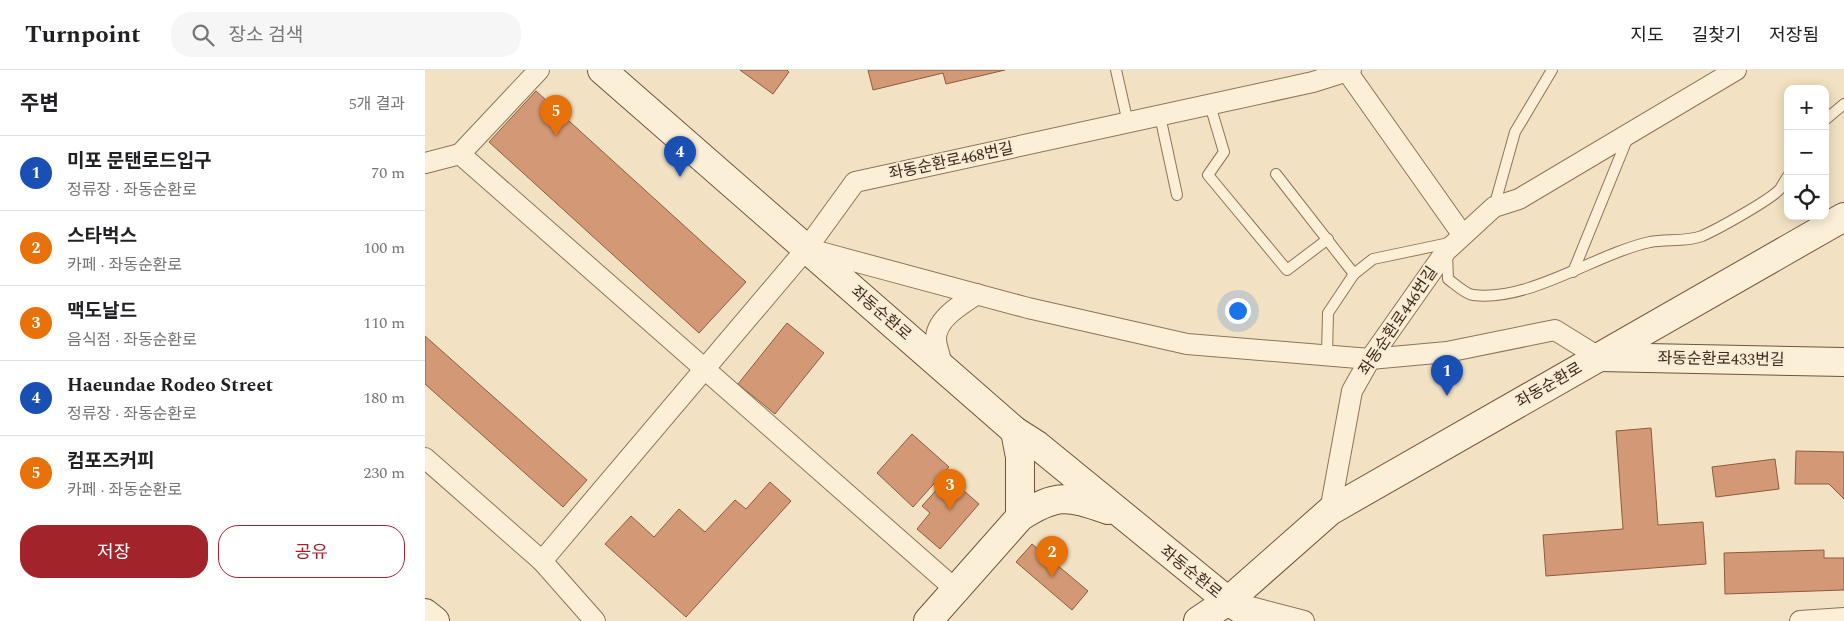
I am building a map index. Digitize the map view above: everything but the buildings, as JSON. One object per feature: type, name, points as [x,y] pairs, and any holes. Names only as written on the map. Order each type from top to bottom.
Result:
[{"type":"main road","name":"좌동순환로","points":[[602,70],[1015,431],[1037,444],[1119,514],[1222,611],[1330,511],[1597,356],[1844,217]]},
{"type":"main road","name":"좌동순환로433번길","points":[[1597,356],[1844,362]]},
{"type":"main road","points":[[1015,431],[1020,457],[1020,517]]},
{"type":"main road","points":[[928,621],[1020,517],[1054,499],[1080,501],[1119,514]]},
{"type":"main road","points":[[1198,621],[1222,611],[1259,621]]},
{"type":"main road","points":[[425,612],[435,621]]},
{"type":"street","points":[[425,163],[460,154],[539,70]]},
{"type":"street","name":"좌동순환로446번길","points":[[1330,511],[1352,390],[1369,359],[1455,242],[1494,207],[1519,199],[1736,70]]},
{"type":"street","points":[[1348,71],[1455,242]]},
{"type":"street","name":"좌동순환로468번길","points":[[542,561],[706,370],[807,248],[855,182],[1313,82],[1348,71]]},
{"type":"street","points":[[460,154],[955,589]]},
{"type":"street","points":[[807,248],[1028,308],[1187,344],[1327,354],[1369,359],[1447,352],[1555,330],[1597,356]]},
{"type":"street","points":[[943,368],[936,338],[943,321],[952,311],[977,294]]},
{"type":"street","points":[[425,458],[542,561],[595,621]]},
{"type":"street","points":[[1222,611],[1304,621]]},
{"type":"street","points":[[1800,621],[1842,619]]},
{"type":"lane","points":[[1116,70],[1128,123]]},
{"type":"lane","points":[[1494,207],[1515,132],[1551,70]]},
{"type":"lane","points":[[1829,117],[1844,104]]},
{"type":"lane","points":[[1210,105],[1224,152],[1208,174],[1287,270],[1329,239]]},
{"type":"lane","points":[[1160,116],[1177,195]]},
{"type":"lane","points":[[1573,272],[1630,134]]},
{"type":"lane","points":[[1276,174],[1329,239],[1354,274]]},
{"type":"lane","name":"좌동순환로446번길","points":[[1327,354],[1328,313],[1354,274],[1373,259],[1455,242],[1448,279],[1471,295],[1502,294],[1573,272],[1588,264],[1650,242],[1701,237],[1750,209],[1780,189],[1784,182]]},
{"type":"place","name":"컴포즈커피","points":[[556,136]]},
{"type":"place","name":"Haeundae Rodeo Street","points":[[680,177]]},
{"type":"place","name":"미포 문탠로드입구","points":[[1447,396]]},
{"type":"place","name":"맥도날드","points":[[950,510]]},
{"type":"place","name":"스타벅스","points":[[1052,577]]}]
